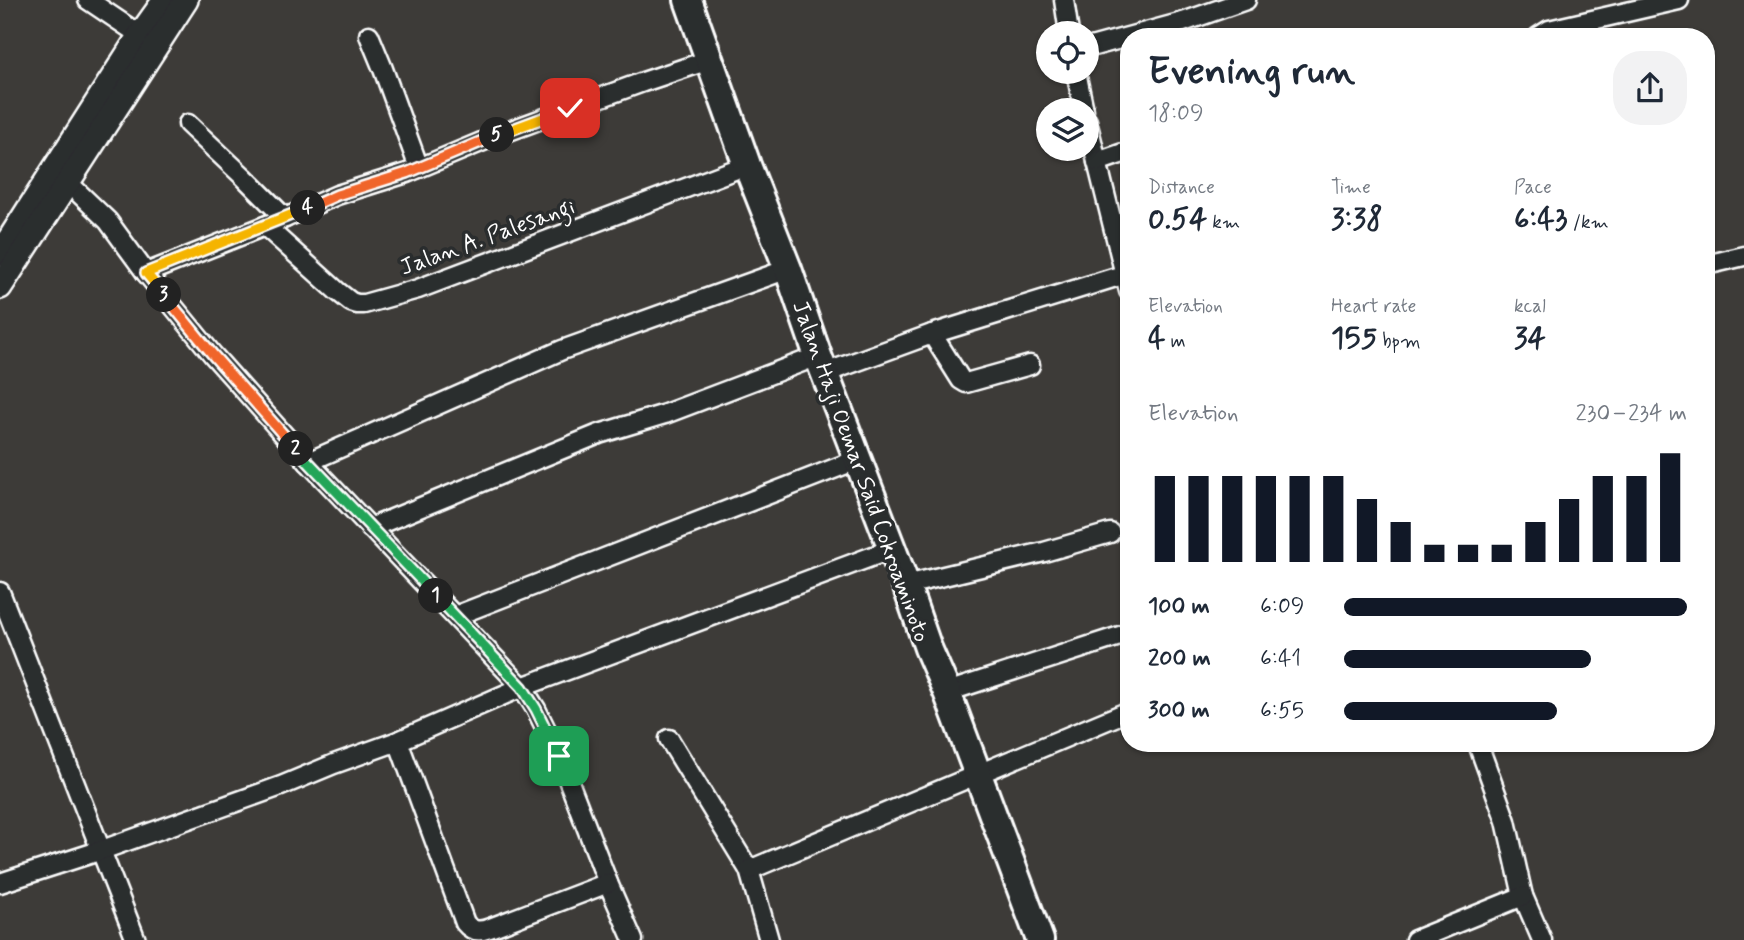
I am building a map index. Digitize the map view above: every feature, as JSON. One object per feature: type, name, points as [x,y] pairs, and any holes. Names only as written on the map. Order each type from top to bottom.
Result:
[{"type":"highway","name":"Jalan Haji Oemar Said Cokroaminoto","points":[[688,0],[747,165],[1040,940]]},
{"type":"main road","points":[[0,287],[52,208],[61,176],[139,35],[165,0]]},
{"type":"main road","points":[[0,254],[61,176],[186,0]]},
{"type":"street","points":[[88,0],[139,35]]},
{"type":"street","points":[[1064,0],[1067,21]]},
{"type":"street","points":[[1161,28],[1246,0]]},
{"type":"street","points":[[1558,28],[1679,0]]},
{"type":"street","points":[[369,35],[419,168]]},
{"type":"street","points":[[1099,45],[1120,39]]},
{"type":"street","points":[[146,273],[337,195],[407,173],[498,135],[709,60]]},
{"type":"street","points":[[188,124],[285,218]]},
{"type":"street","points":[[1120,154],[1097,162],[1120,252]]},
{"type":"street","name":"Jalan A. Palesangi","points":[[265,226],[337,291],[351,302],[364,304],[418,289],[747,165]]},
{"type":"street","points":[[61,176],[108,220],[146,273],[213,355],[308,462],[522,687],[559,756],[632,940]]},
{"type":"street","points":[[1715,263],[1744,256]]},
{"type":"street","points":[[308,462],[562,350],[788,270]]},
{"type":"street","points":[[370,528],[599,434],[822,365],[1120,282]]},
{"type":"street","points":[[932,334],[965,383],[1030,365]]},
{"type":"street","points":[[455,617],[859,460]]},
{"type":"street","points":[[906,585],[1044,552],[1110,533]]},
{"type":"street","points":[[0,883],[281,786],[398,741],[522,687],[892,548]]},
{"type":"street","points":[[0,592],[136,940]]},
{"type":"street","points":[[947,692],[1120,636]]},
{"type":"street","points":[[749,870],[1120,715]]},
{"type":"street","points":[[669,739],[749,870],[769,940]]},
{"type":"street","points":[[398,741],[466,923],[471,929],[478,931],[490,928],[608,883]]},
{"type":"street","points":[[1481,752],[1506,821],[1523,896],[1542,940]]},
{"type":"street","points":[[1415,940],[1523,896]]},
{"type":"route","points":[[559,756],[522,687],[308,462],[213,355],[146,273],[337,195],[407,173],[570,108]]}]
